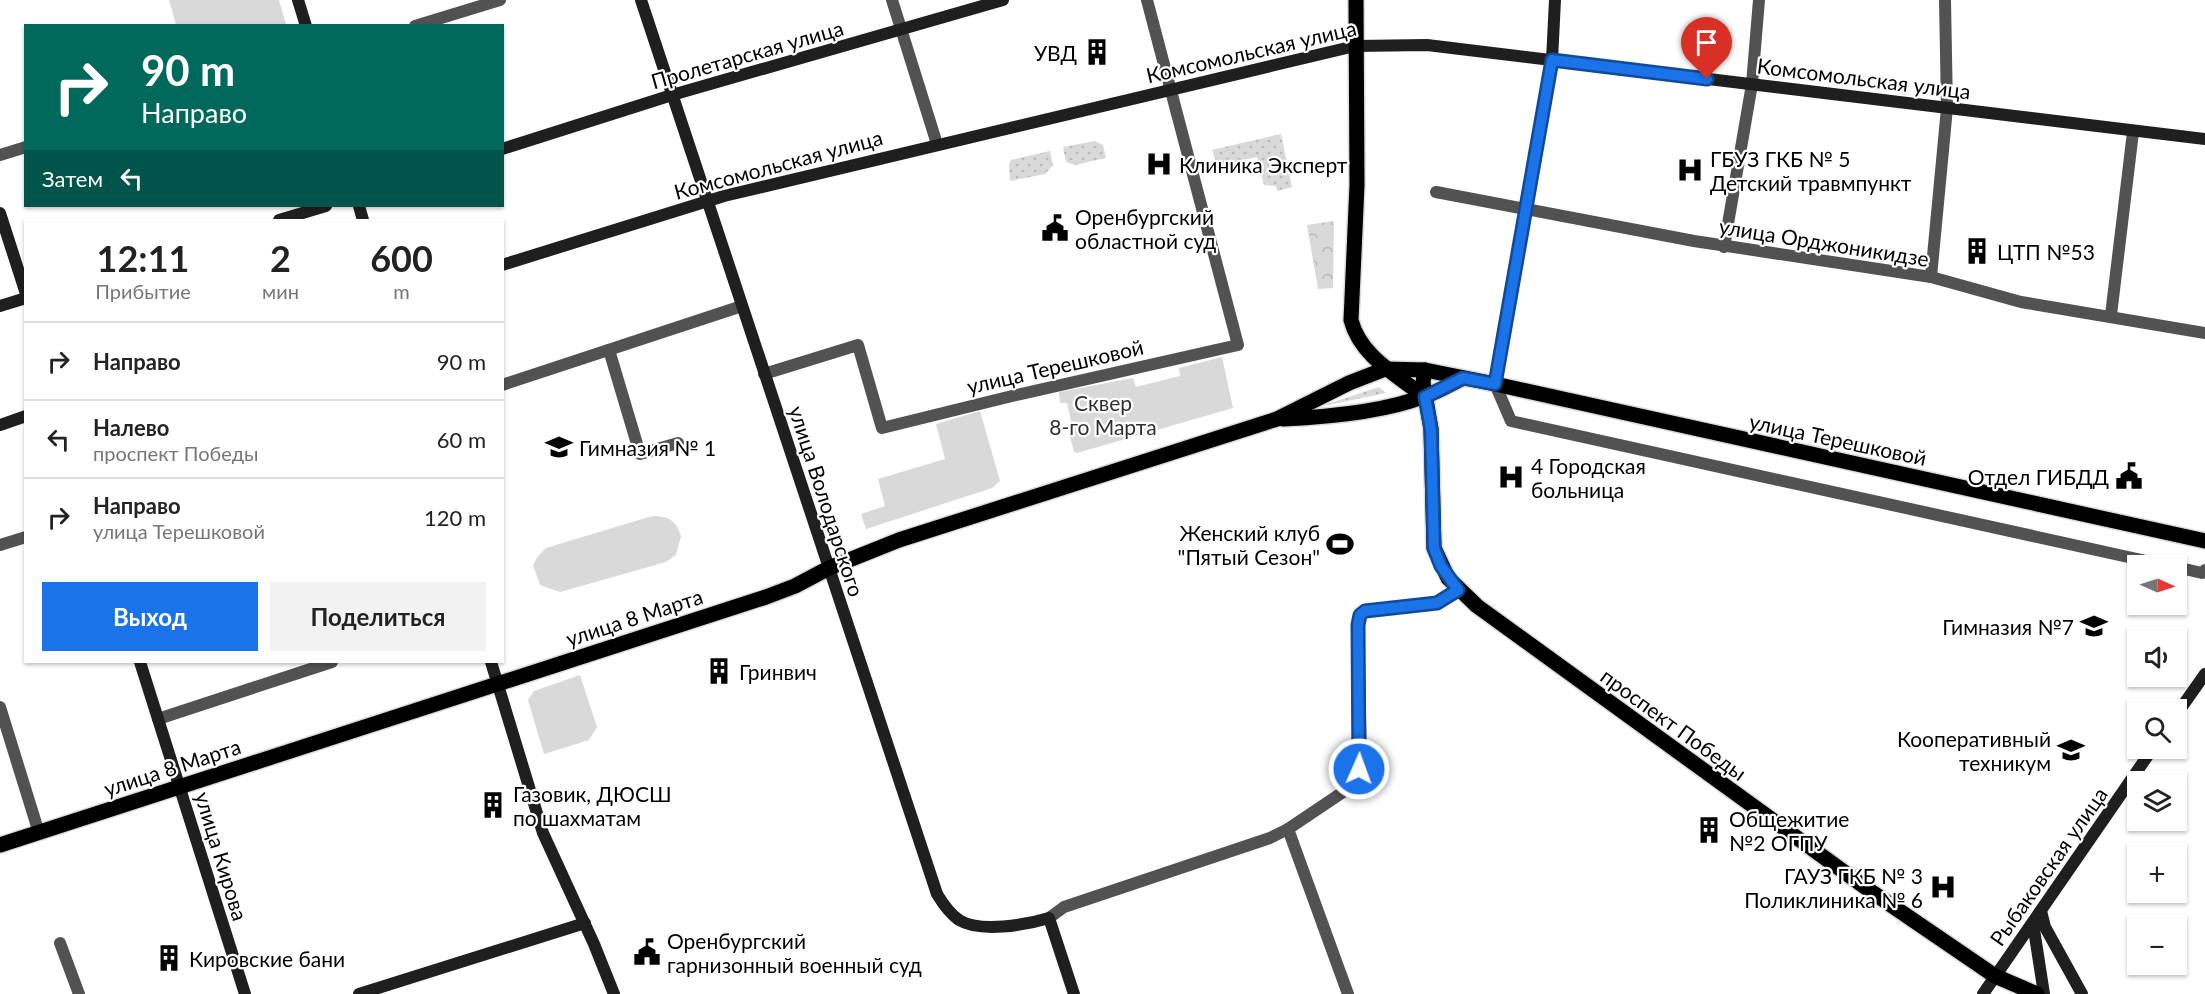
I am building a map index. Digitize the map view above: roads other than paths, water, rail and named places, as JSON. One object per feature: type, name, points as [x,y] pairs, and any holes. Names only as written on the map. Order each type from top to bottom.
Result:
[{"type":"main road","points":[[298,0],[305,24]]},
{"type":"main road","name":"улица Володарского","points":[[641,0],[937,894],[947,910],[960,921],[978,926],[1030,924],[1049,918]]},
{"type":"main road","name":"Пролетарская улица","points":[[504,148],[672,95],[902,31],[1003,0]]},
{"type":"main road","points":[[1356,0],[1357,185],[1351,320],[1354,331],[1385,369],[1425,397],[1463,378]]},
{"type":"main road","points":[[1552,60],[1555,0]]},
{"type":"main road","name":"Комсомольская улица","points":[[504,264],[706,202],[937,144],[1355,46],[1427,45],[2205,140]]},
{"type":"main road","points":[[282,219],[323,207]]},
{"type":"main road","points":[[0,213],[24,288]]},
{"type":"main road","points":[[0,306],[24,299]]},
{"type":"main road","name":"улица Терешковой","points":[[1385,369],[1425,370],[1495,384],[2205,541]]},
{"type":"main road","name":"улица 8 Марта","points":[[0,845],[766,597],[795,586],[829,567],[899,540],[1071,483],[1277,419],[1349,383],[1385,369]]},
{"type":"main road","name":"проспект Победы","points":[[1425,370],[1425,397],[1431,429],[1434,548],[1441,566],[1458,590],[1786,831],[1995,976],[2037,994]]},
{"type":"main road","name":"улица 8 Марта","points":[[1277,419],[1315,418],[1425,397]]},
{"type":"main road","points":[[0,424],[24,417]]},
{"type":"main road","name":"улица Кирова","points":[[140,663],[245,994]]},
{"type":"main road","points":[[491,663],[543,833],[585,923],[614,994]]},
{"type":"main road","points":[[2187,699],[2205,674]]},
{"type":"main road","name":"Рыбаковская улица","points":[[1983,994],[2145,759]]},
{"type":"main road","points":[[2041,911],[2045,927],[2082,994]]},
{"type":"main road","points":[[1049,918],[1074,994]]},
{"type":"main road","points":[[359,994],[585,923]]},
{"type":"main road","points":[[2033,923],[2044,994]]},
{"type":"street","points":[[422,24],[500,0]]},
{"type":"street","points":[[892,0],[937,144]]},
{"type":"street","points":[[1147,0],[1171,89]]},
{"type":"street","points":[[1724,247],[1752,84],[1759,0]]},
{"type":"street","points":[[1931,277],[1947,108],[1945,0]]},
{"type":"street","points":[[1552,60],[1541,134],[1525,208],[1495,384],[1511,421],[2127,557]]},
{"type":"street","name":"улица Терешковой","points":[[764,374],[858,345],[882,428],[1238,345],[1171,89]]},
{"type":"street","points":[[2111,315],[2133,132]]},
{"type":"street","points":[[0,155],[24,148]]},
{"type":"street","name":"улица Орджоникидзе","points":[[1436,192],[1724,247],[1931,277],[2021,302],[2111,315],[2205,333]]},
{"type":"street","points":[[504,384],[742,306]]},
{"type":"street","points":[[609,350],[640,454],[678,443]]},
{"type":"street","points":[[0,545],[24,538]]},
{"type":"street","points":[[2187,569],[2203,571]]},
{"type":"street","points":[[1049,918],[1064,907],[1270,838],[1288,829],[1346,791],[1356,779],[1361,759],[1358,625],[1360,615],[1365,611],[1437,603],[1458,590]]},
{"type":"street","points":[[158,719],[329,663]]},
{"type":"street","points":[[0,707],[39,833]]},
{"type":"street","points":[[1288,829],[1348,994]]},
{"type":"street","points":[[60,943],[79,994]]},
{"type":"place","name":"УВД","points":[[1097,52]]},
{"type":"place","name":"Клиника Эксперт","points":[[1159,164]]},
{"type":"place","name":"ГБУЗ ГКБ № 5 Детский травмпункт","points":[[1690,170]]},
{"type":"place","name":"Оренбургский областной суд","points":[[1055,228]]},
{"type":"place","name":"ЦТП №53","points":[[1977,251]]},
{"type":"place","name":"Гимназия № 1","points":[[559,447]]},
{"type":"place","name":"Отдел ГИБДД","points":[[2129,476]]},
{"type":"place","name":"4 Городская больница","points":[[1511,477]]},
{"type":"place","name":"Женский клуб \"Пятый Сезон\"","points":[[1340,544]]},
{"type":"place","name":"Гимназия №7","points":[[2094,626]]},
{"type":"place","name":"Гринвич","points":[[719,671]]},
{"type":"place","name":"Кооперативный техникум","points":[[2071,750]]},
{"type":"place","name":"Газовик, ДЮСШ по шахматам","points":[[493,805]]},
{"type":"place","name":"Общежитие №2 ОГПУ","points":[[1709,830]]},
{"type":"place","name":"ГАУЗ ГКБ № 3 Поликлиника № 6","points":[[1943,887]]},
{"type":"place","name":"Оренбургский гарнизонный военный суд","points":[[647,952]]},
{"type":"place","name":"Кировские бани","points":[[169,958]]},
{"type":"park label","name":"Сквер 8-го Марта","points":[[1103,414]]}]
